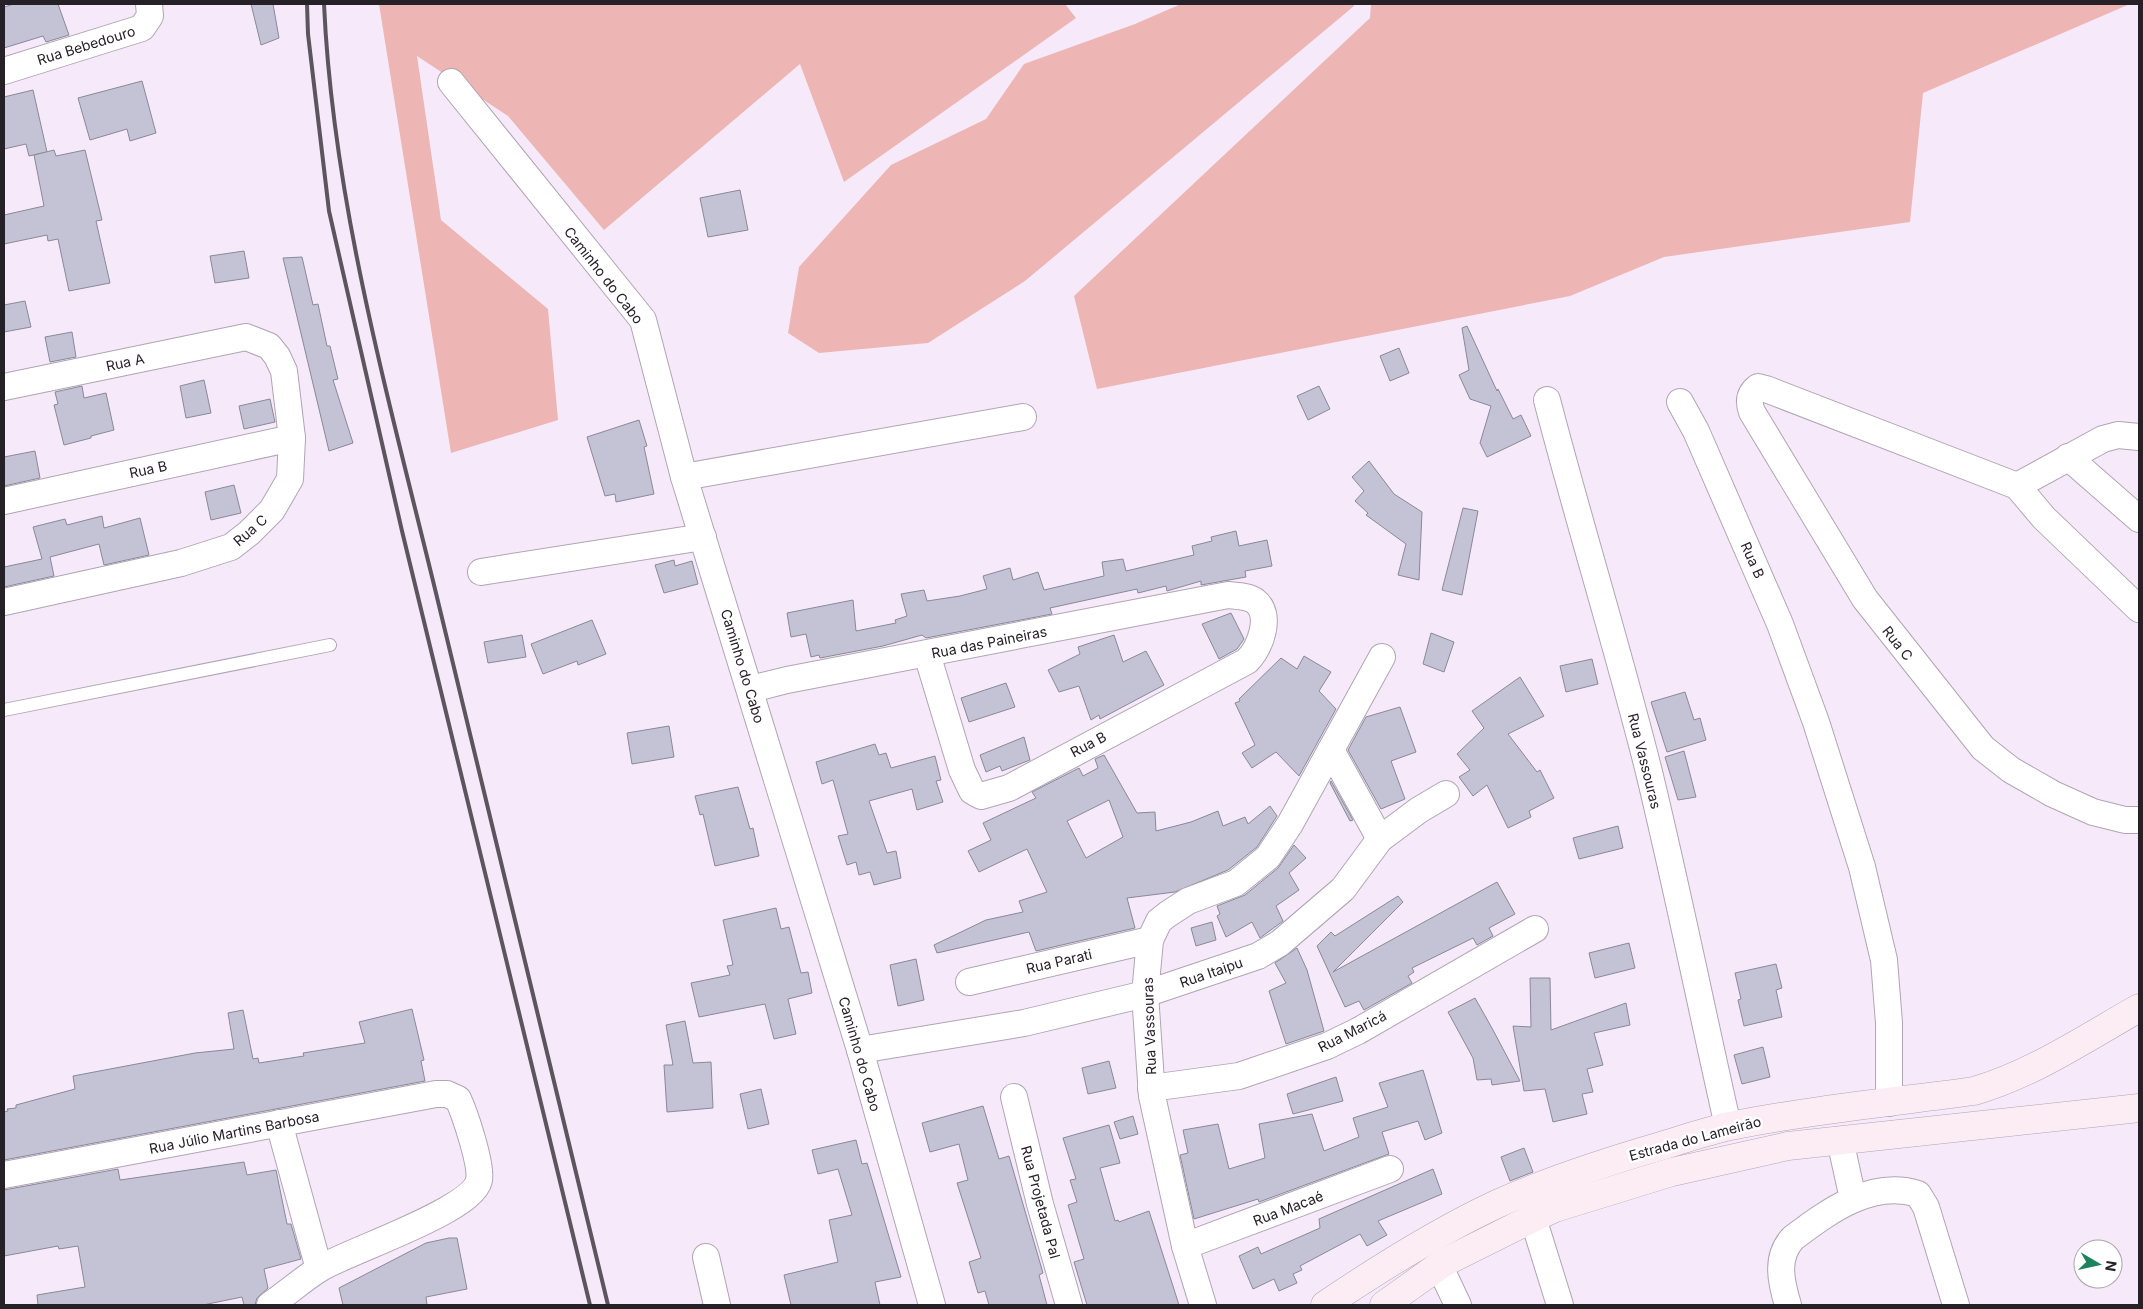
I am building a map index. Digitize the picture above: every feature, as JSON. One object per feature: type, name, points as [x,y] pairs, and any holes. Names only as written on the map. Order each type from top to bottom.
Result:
[{"type":"main road","name":"Estrada do Lameirão","points":[[1325,1305],[1377,1270],[1498,1204],[1591,1168],[1728,1126],[1974,1091],[2021,1075],[2139,1008]]},
{"type":"main road","name":"Estrada do Lameirão","points":[[1384,1305],[1439,1265],[1555,1208],[1681,1170],[1788,1146],[2139,1108]]},
{"type":"street","name":"Rua Bebedouro","points":[[4,71],[142,28],[150,16],[149,4]]},
{"type":"street","name":"Caminho do Cabo","points":[[451,82],[643,320],[684,477],[751,689],[860,1050],[932,1305]]},
{"type":"street","name":"Rua A","points":[[4,387],[246,337]]},
{"type":"street","name":"Rua C","points":[[4,602],[181,563],[231,547],[249,533],[272,510],[285,491],[290,479],[292,438],[284,371],[277,356],[269,346],[246,337]]},
{"type":"street","name":"Rua C","points":[[2016,486],[1766,389],[1758,387],[1753,391],[1749,403],[1752,412],[1865,599],[1983,748],[2011,770],[2054,794],[2093,812],[2125,820],[2139,820]]},
{"type":"street","name":"Rua Vassouras","points":[[1548,400],[1589,556],[1611,627],[1648,770],[1728,1126]]},
{"type":"street","name":"Rua B","points":[[1680,402],[1700,440],[1766,590],[1816,722],[1862,867],[1884,960],[1889,1023],[1889,1103]]},
{"type":"street","points":[[684,477],[1023,417]]},
{"type":"street","points":[[2139,437],[2118,435],[2103,439],[2016,486],[2044,518],[2139,609]]},
{"type":"street","name":"Rua B","points":[[4,501],[292,438]]},
{"type":"street","points":[[2068,458],[2139,519]]},
{"type":"street","points":[[481,572],[703,537]]},
{"type":"street","name":"Rua B","points":[[928,654],[962,770],[972,791],[981,796],[1008,788],[1247,661],[1255,653],[1260,643],[1264,622],[1261,609],[1255,601],[1246,597],[1228,595]]},
{"type":"street","name":"Rua das Paineiras","points":[[751,689],[1228,595]]},
{"type":"street","name":"Rua Vassouras","points":[[1203,1305],[1185,1246],[1151,1088],[1145,994],[1150,940],[1159,921],[1168,914],[1188,901],[1236,884],[1268,857],[1290,824],[1382,657]]},
{"type":"street","points":[[1331,750],[1380,839]]},
{"type":"street","name":"Rua Itaipu","points":[[860,1050],[1024,1023],[1145,994],[1258,956],[1280,944],[1343,889],[1380,839],[1419,810],[1446,794]]},
{"type":"street","name":"Rua Maricá","points":[[1151,1088],[1239,1076],[1327,1046],[1358,1031],[1536,929]]},
{"type":"street","name":"Rua Parati","points":[[969,982],[1150,940]]},
{"type":"street","name":"Rua Júlio Martins Barbosa","points":[[4,1175],[436,1094],[453,1096],[458,1099],[477,1158],[479,1179],[474,1190],[462,1201],[417,1224],[319,1269]]},
{"type":"street","name":"Rua Projetada Pal","points":[[1014,1097],[1040,1204],[1069,1305]]},
{"type":"street","points":[[270,1305],[319,1269],[279,1123]]},
{"type":"street","points":[[1840,1140],[1853,1199]]},
{"type":"street","name":"Rua Macaé","points":[[1185,1246],[1390,1169]]},
{"type":"street","points":[[1788,1305],[1780,1272],[1785,1246],[1811,1224],[1853,1199],[1887,1189],[1905,1190],[1918,1194],[1926,1207],[1956,1305]]},
{"type":"street","points":[[1533,1218],[1560,1305]]},
{"type":"street","points":[[706,1257],[717,1305]]},
{"type":"street","points":[[1439,1265],[1458,1305]]},
{"type":"lane","points":[[4,710],[330,645]]},
{"type":"shaded area","points":[[379,4],[1065,4],[1076,18],[844,182],[800,64],[604,230],[508,116],[417,56],[441,220],[548,309],[558,420],[451,453]]},
{"type":"shaded area","points":[[1181,4],[1354,4],[1354,6],[1025,281],[928,343],[819,353],[788,333],[799,267],[891,165],[986,119],[1024,64],[1135,24]]},
{"type":"shaded area","points":[[1371,4],[2130,4],[1923,93],[1910,222],[1664,257],[1570,296],[1097,389],[1074,296],[1370,18]]},
{"type":"building","points":[[14,4],[58,4],[69,35],[46,42],[43,36],[4,48],[4,7]]},
{"type":"building","points":[[251,4],[273,4],[279,38],[261,45]]},
{"type":"building","points":[[142,81],[156,133],[130,141],[127,129],[90,140],[78,98]]},
{"type":"building","points":[[33,90],[47,152],[29,156],[26,144],[4,149],[4,97]]},
{"type":"building","points":[[54,150],[56,156],[85,150],[102,220],[96,221],[110,283],[69,291],[58,239],[48,241],[47,235],[4,244],[4,215],[44,206],[34,155]]},
{"type":"building","points":[[740,190],[748,230],[708,237],[700,198]]},
{"type":"building","points":[[244,251],[249,278],[215,283],[210,256]]},
{"type":"building","points":[[302,257],[313,305],[318,304],[327,346],[330,346],[338,379],[333,380],[353,443],[329,451],[283,258]]},
{"type":"building","points":[[25,301],[31,327],[4,332],[4,305]]},
{"type":"building","points":[[1467,326],[1497,391],[1498,389],[1513,419],[1521,415],[1531,436],[1487,457],[1480,443],[1491,406],[1470,399],[1459,375],[1469,370],[1462,328]]},
{"type":"building","points":[[72,332],[76,357],[50,362],[45,337]]},
{"type":"building","points":[[1399,348],[1409,373],[1390,381],[1380,356]]},
{"type":"building","points":[[204,380],[211,413],[186,418],[180,386]]},
{"type":"building","points":[[82,386],[84,398],[106,393],[114,430],[64,445],[54,405],[58,404],[55,392]]},
{"type":"building","points":[[1319,386],[1330,409],[1308,420],[1297,396]]},
{"type":"building","points":[[270,399],[275,422],[244,429],[239,406]]},
{"type":"building","points":[[639,420],[647,446],[644,447],[654,494],[616,502],[615,494],[605,496],[587,437]]},
{"type":"building","points":[[35,451],[40,478],[4,486],[4,457]]},
{"type":"building","points":[[1369,461],[1394,494],[1422,512],[1419,580],[1398,575],[1406,544],[1366,515],[1368,513],[1355,501],[1364,491],[1352,477]]},
{"type":"building","points":[[234,485],[241,513],[211,520],[205,492]]},
{"type":"building","points":[[1463,508],[1478,511],[1462,595],[1442,590]]},
{"type":"building","points":[[102,516],[104,528],[140,518],[149,555],[104,565],[99,544],[50,557],[54,576],[4,587],[4,567],[42,559],[33,527],[65,519],[67,525]]},
{"type":"building","points":[[1236,531],[1239,546],[1267,540],[1272,566],[1245,571],[1246,577],[1201,585],[1201,581],[1167,591],[1166,586],[1138,593],[1137,589],[1050,608],[1052,614],[926,638],[922,635],[883,646],[820,658],[819,655],[811,657],[806,634],[791,637],[787,613],[853,600],[856,631],[896,623],[895,620],[907,616],[901,594],[924,590],[927,601],[960,596],[987,589],[983,576],[1010,568],[1013,580],[1038,572],[1044,590],[1104,576],[1102,562],[1123,559],[1126,571],[1194,555],[1192,546],[1212,541],[1211,537]]},
{"type":"building","points":[[674,560],[675,566],[692,561],[698,584],[664,593],[655,565]]},
{"type":"building","points":[[1231,613],[1244,639],[1237,649],[1219,659],[1202,624]]},
{"type":"building","points":[[592,620],[606,654],[578,665],[577,661],[543,674],[531,644]]},
{"type":"building","points":[[1431,633],[1454,642],[1444,672],[1423,664]]},
{"type":"building","points":[[522,635],[526,657],[488,663],[484,642]]},
{"type":"building","points":[[1114,635],[1123,662],[1146,651],[1164,685],[1100,719],[1099,715],[1091,720],[1079,686],[1059,692],[1048,670],[1080,654],[1078,647]]},
{"type":"building","points":[[1304,656],[1331,672],[1319,691],[1336,709],[1299,776],[1276,752],[1252,768],[1242,753],[1255,745],[1235,703],[1240,701],[1239,699],[1281,658],[1297,669]]},
{"type":"building","points":[[1592,659],[1598,684],[1566,692],[1560,666]]},
{"type":"building","points":[[1520,677],[1544,716],[1508,734],[1537,772],[1540,770],[1554,798],[1529,811],[1531,817],[1508,828],[1487,785],[1473,796],[1459,777],[1470,770],[1457,754],[1484,728],[1472,711]]},
{"type":"building","points":[[1006,683],[1015,707],[969,722],[961,698]]},
{"type":"building","points":[[1685,692],[1694,720],[1700,718],[1706,740],[1667,752],[1651,702]]},
{"type":"building","points":[[1400,707],[1416,752],[1391,761],[1405,799],[1381,809],[1348,750],[1366,717]]},
{"type":"building","points":[[669,726],[674,757],[632,764],[627,733]]},
{"type":"building","points":[[1024,737],[1030,760],[1002,771],[1000,766],[986,772],[980,755]]},
{"type":"building","points":[[875,744],[879,755],[886,753],[891,768],[935,756],[941,780],[936,781],[943,802],[917,810],[912,789],[869,801],[887,853],[896,851],[901,878],[874,885],[870,872],[859,875],[856,862],[847,865],[838,836],[848,834],[833,780],[822,784],[816,762]]},
{"type":"building","points":[[1684,751],[1696,797],[1678,800],[1665,757]]},
{"type":"building","points":[[1104,755],[1137,813],[1155,812],[1156,831],[1191,822],[1218,811],[1223,826],[1245,817],[1248,824],[1270,806],[1277,816],[1257,847],[1228,870],[1175,892],[1127,898],[1135,928],[1036,951],[1029,932],[937,953],[934,945],[986,920],[1023,912],[1019,901],[1047,892],[1027,849],[979,872],[968,851],[991,840],[983,823],[1036,798],[1032,792],[1079,768],[1083,776],[1098,768],[1095,759]],"holes":[[[1109,800],[1123,837],[1086,858],[1067,821]]]},
{"type":"building","points":[[1331,781],[1353,820],[1350,821],[1330,783]]},
{"type":"building","points":[[738,787],[750,829],[753,828],[759,856],[715,866],[703,814],[700,815],[695,796]]},
{"type":"building","points":[[1618,826],[1623,848],[1579,859],[1573,838]]},
{"type":"building","points":[[1294,845],[1306,858],[1289,873],[1299,890],[1276,906],[1283,921],[1260,938],[1252,922],[1226,937],[1217,916],[1220,914],[1217,906],[1245,895],[1278,868]]},
{"type":"building","points":[[1497,882],[1515,914],[1489,928],[1493,936],[1477,945],[1473,938],[1412,968],[1414,972],[1408,976],[1412,983],[1364,1010],[1359,1001],[1345,1007],[1317,946],[1331,932],[1335,936],[1398,896],[1403,902],[1333,972]]},
{"type":"building","points":[[776,908],[781,929],[789,927],[801,973],[808,972],[812,993],[788,999],[796,1034],[774,1039],[765,1004],[699,1017],[691,983],[730,975],[727,966],[733,965],[723,920]]},
{"type":"building","points":[[1212,922],[1216,940],[1196,946],[1191,928]]},
{"type":"building","points":[[1629,943],[1635,968],[1595,978],[1589,953]]},
{"type":"building","points":[[1297,948],[1307,970],[1324,1031],[1286,1044],[1269,991],[1286,983],[1275,963]]},
{"type":"building","points":[[916,959],[924,1000],[898,1006],[890,965]]},
{"type":"building","points":[[1776,964],[1782,988],[1776,990],[1782,1017],[1744,1026],[1738,1000],[1741,999],[1735,973]]},
{"type":"building","points":[[1530,978],[1550,978],[1551,1030],[1626,1003],[1630,1025],[1594,1033],[1603,1065],[1587,1069],[1593,1092],[1582,1094],[1587,1114],[1553,1122],[1545,1089],[1524,1091],[1513,1026],[1531,1027]]},
{"type":"building","points":[[1475,998],[1520,1081],[1492,1085],[1491,1079],[1477,1080],[1473,1058],[1448,1012]]},
{"type":"building","points":[[412,1009],[424,1060],[421,1061],[425,1081],[4,1160],[4,1112],[8,1111],[7,1109],[16,1108],[16,1105],[75,1089],[73,1076],[195,1053],[234,1049],[228,1013],[243,1010],[253,1059],[258,1058],[259,1063],[304,1056],[303,1053],[365,1043],[359,1022]]},
{"type":"building","points":[[685,1021],[693,1063],[711,1062],[713,1108],[667,1112],[664,1065],[673,1065],[666,1025]]},
{"type":"building","points":[[1763,1047],[1770,1077],[1742,1084],[1734,1055]]},
{"type":"building","points":[[1109,1061],[1116,1088],[1088,1094],[1082,1068]]},
{"type":"building","points":[[1423,1070],[1442,1133],[1425,1140],[1418,1121],[1382,1132],[1389,1154],[1259,1202],[1258,1199],[1194,1219],[1180,1155],[1188,1153],[1183,1130],[1218,1124],[1229,1169],[1265,1158],[1259,1124],[1312,1114],[1324,1151],[1359,1137],[1353,1118],[1388,1107],[1379,1083]]},
{"type":"building","points":[[1336,1077],[1343,1101],[1293,1114],[1287,1094]]},
{"type":"building","points":[[761,1089],[769,1124],[748,1129],[740,1094]]},
{"type":"building","points":[[983,1106],[999,1159],[1009,1156],[1043,1273],[1039,1275],[1047,1305],[989,1305],[985,1291],[978,1293],[969,1262],[981,1258],[957,1183],[968,1180],[959,1144],[930,1152],[922,1123]]},
{"type":"building","points":[[1133,1116],[1138,1134],[1120,1139],[1114,1122]]},
{"type":"building","points":[[1109,1125],[1120,1163],[1100,1168],[1115,1221],[1118,1220],[1119,1222],[1149,1211],[1179,1305],[1087,1305],[1074,1262],[1084,1259],[1068,1205],[1077,1202],[1070,1180],[1076,1179],[1063,1138]]},
{"type":"building","points":[[856,1140],[862,1164],[867,1163],[901,1277],[875,1282],[880,1305],[791,1305],[784,1275],[838,1262],[829,1220],[852,1215],[838,1169],[818,1174],[812,1150]]},
{"type":"building","points":[[1524,1148],[1533,1172],[1510,1181],[1501,1157]]},
{"type":"building","points":[[244,1162],[247,1175],[276,1170],[287,1224],[291,1224],[301,1259],[264,1269],[268,1288],[257,1298],[255,1305],[244,1305],[242,1297],[203,1305],[38,1305],[37,1295],[85,1287],[78,1246],[59,1249],[58,1246],[4,1256],[4,1190],[118,1169],[120,1180]]},
{"type":"building","points":[[1433,1169],[1442,1194],[1378,1221],[1387,1235],[1367,1246],[1360,1234],[1300,1266],[1302,1270],[1293,1274],[1297,1283],[1279,1291],[1274,1279],[1253,1289],[1239,1256],[1258,1247],[1261,1254],[1320,1228],[1319,1219]]},
{"type":"building","points":[[457,1238],[467,1289],[426,1297],[427,1305],[343,1305],[339,1288],[426,1243]]},
{"type":"railway","points":[[307,4],[308,34],[329,211],[402,531],[590,1305]]},
{"type":"railway","points":[[324,4],[329,78],[339,152],[365,298],[608,1305]]}]
